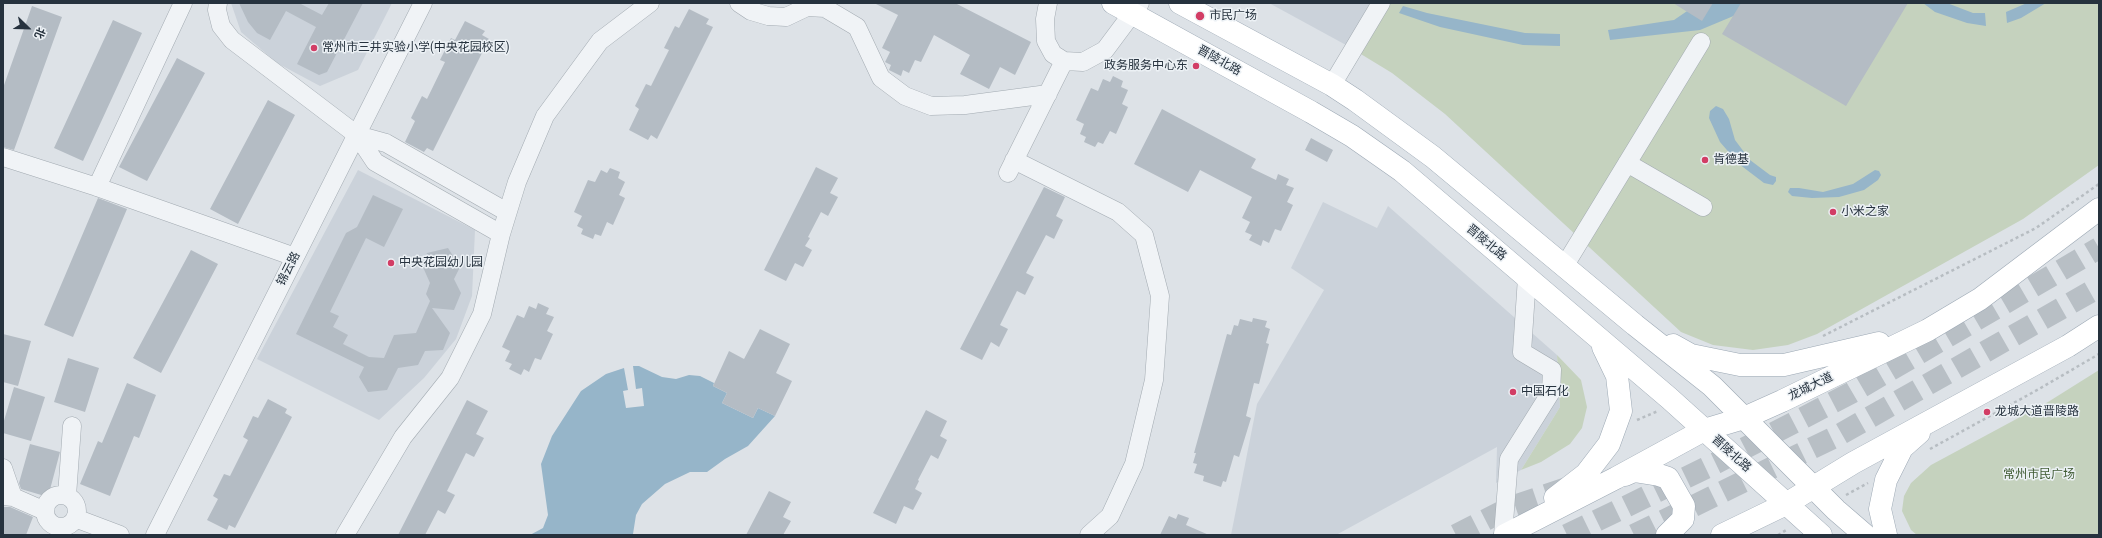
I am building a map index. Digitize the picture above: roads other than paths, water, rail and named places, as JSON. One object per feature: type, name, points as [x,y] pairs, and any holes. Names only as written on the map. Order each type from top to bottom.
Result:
[{"type":"main road","points":[[1180,3],[1332,85],[1433,157],[1565,265],[1635,325],[1712,386],[1831,504],[1865,535]]},
{"type":"main road","name":"晋陵北路","points":[[1129,5],[1352,136],[1402,171],[1675,403],[1821,535]]},
{"type":"main road","name":"龙城大道","points":[[1507,534],[1616,478],[1704,430],[1744,418],[1928,330],[1980,299],[2099,209]]},
{"type":"main road","points":[[1635,325],[1691,355],[1740,365],[1784,365],[1839,354],[1928,330]]},
{"type":"main road","points":[[1722,535],[1786,504],[1853,463],[2068,346],[2099,326]]},
{"type":"main road","points":[[1507,534],[1586,474],[1609,444],[1621,411],[1617,376],[1600,340]]},
{"type":"main road","points":[[1886,535],[1880,509],[1886,480],[1902,448],[1936,417]]},
{"type":"main road","points":[[1616,478],[1634,471],[1668,478],[1684,506],[1684,519],[1667,535]]},
{"type":"street","points":[[97,187],[183,3]]},
{"type":"street","points":[[218,3],[217,10],[221,26],[232,40],[357,135],[375,162],[501,234]]},
{"type":"street","name":"锦云路","points":[[155,535],[423,3]]},
{"type":"street","points":[[344,535],[403,437],[450,378],[482,314],[501,234],[517,182],[545,116],[600,42],[650,3]]},
{"type":"street","points":[[739,3],[751,11],[768,16],[786,17],[807,6],[825,8],[857,27],[881,78],[905,96],[931,106],[965,105],[1048,94]]},
{"type":"street","points":[[1048,3],[1045,19],[1046,41],[1053,54],[1064,61],[1083,62],[1106,50],[1129,5]]},
{"type":"street","points":[[1332,85],[1380,3]]},
{"type":"street","points":[[1565,265],[1701,42]]},
{"type":"street","points":[[1064,61],[1011,167],[1118,212],[1144,235],[1160,296],[1154,380],[1134,464],[1110,516],[1089,535]]},
{"type":"street","points":[[357,135],[386,143],[508,212]]},
{"type":"street","points":[[3,157],[97,187],[295,258]]},
{"type":"street","points":[[1627,163],[1703,207]]},
{"type":"street","points":[[1507,534],[1509,459],[1551,392],[1552,370],[1522,352],[1527,277]]},
{"type":"street","points":[[67,496],[72,426]]},
{"type":"street","points":[[3,468],[8,496],[48,524],[63,527],[76,518],[77,507],[71,498],[57,495],[52,497],[46,505],[48,524]]},
{"type":"street","points":[[76,518],[120,535]]},
{"type":"water","points":[[1699,3],[1760,3],[1743,12],[1700,30],[1610,40],[1608,30],[1674,20]]},
{"type":"water","points":[[1923,3],[1947,3],[1973,13],[1985,13],[1986,26],[1967,23],[1935,12]]},
{"type":"water","points":[[2027,3],[2046,3],[2021,18],[2007,23],[2006,12]]},
{"type":"water","points":[[1403,6],[1427,13],[1525,33],[1560,34],[1560,46],[1523,45],[1440,27],[1399,13]]},
{"type":"water","points":[[1716,106],[1723,109],[1729,119],[1735,140],[1750,160],[1770,175],[1776,177],[1776,181],[1773,185],[1764,183],[1739,164],[1720,142],[1709,118],[1710,111]]},
{"type":"water","points":[[1875,170],[1879,171],[1881,175],[1878,180],[1864,190],[1839,197],[1812,198],[1792,196],[1788,192],[1790,188],[1799,188],[1823,192],[1853,184]]},
{"type":"water","points":[[633,366],[639,366],[662,377],[676,379],[689,375],[700,376],[714,383],[713,386],[727,393],[722,403],[753,418],[758,408],[775,416],[748,446],[725,459],[707,472],[690,472],[665,484],[642,504],[636,515],[633,534],[631,535],[530,535],[543,528],[548,515],[541,464],[552,436],[581,391],[606,374],[624,368],[628,390],[623,391],[626,408],[644,406],[642,388],[636,389]]},
{"type":"tunnel","points":[[1567,535],[1716,463],[1851,393],[2099,248]]},
{"type":"tunnel","points":[[1634,535],[1837,436],[2099,287]]},
{"type":"tunnel","points":[[1456,535],[1511,507],[1573,486]]},
{"type":"place","name":"市民广场","points":[[1200,16]]},
{"type":"place","name":"常州市三井实验小学(中央花园校区)","points":[[314,48]]},
{"type":"place","name":"政务服务中心东","points":[[1196,66]]},
{"type":"place","name":"肯德基","points":[[1705,160]]},
{"type":"place","name":"小米之家","points":[[1833,212]]},
{"type":"place","name":"中央花园幼儿园","points":[[391,263]]},
{"type":"place","name":"中国石化","points":[[1513,392]]},
{"type":"place","name":"龙城大道晋陵路","points":[[1987,412]]},
{"type":"park label","name":"常州市民广场","points":[[2039,475]]}]
